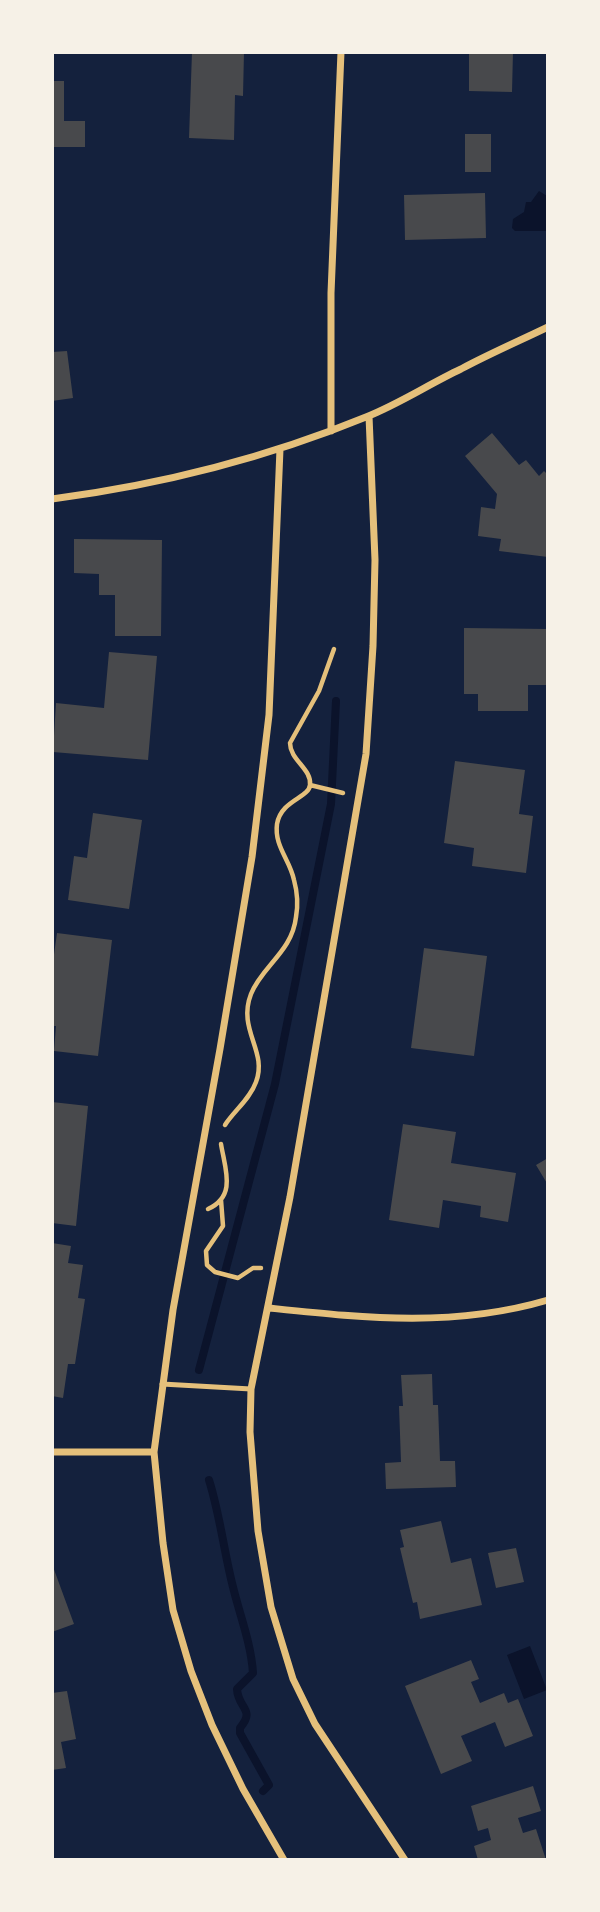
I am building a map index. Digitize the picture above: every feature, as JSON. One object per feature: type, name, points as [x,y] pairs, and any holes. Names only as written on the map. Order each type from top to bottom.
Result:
[{"type":"street","points":[[331,431],[331,293],[341,52]]},
{"type":"street","points":[[52,499],[100,493],[281,449],[369,416],[548,327]]},
{"type":"street","points":[[369,416],[375,560],[366,754],[269,1308],[251,1388],[250,1432],[258,1531],[271,1607],[293,1679],[315,1724],[405,1860]]},
{"type":"street","points":[[281,449],[269,715],[252,857],[190,1211],[162,1384],[154,1452],[173,1610],[191,1671],[212,1725],[243,1790],[284,1860]]},
{"type":"street","points":[[269,1308],[387,1319],[471,1316],[512,1310],[548,1300]]},
{"type":"street","points":[[52,1452],[154,1452]]},
{"type":"lane","points":[[162,1384],[251,1388]]},
{"type":"path","points":[[190,1211],[211,1208],[221,1200],[228,1185],[228,1172],[221,1145],[222,1134],[229,1119],[256,1083],[257,1052],[247,1028],[248,1003],[258,979],[276,962],[284,949],[296,918],[294,880],[279,846],[278,824],[281,812],[287,804],[308,790],[310,785],[306,772],[293,756],[290,743],[319,691],[334,649]]},
{"type":"path","points":[[310,785],[344,794]]},
{"type":"path","points":[[221,1200],[223,1226],[206,1251],[207,1265],[215,1272],[234,1278],[241,1278],[253,1268],[276,1268]]},
{"type":"water","points":[[539,191],[547,196],[547,231],[515,231],[512,228],[513,219],[524,212],[526,202],[531,202]]},
{"type":"water","points":[[530,1646],[547,1690],[524,1699],[507,1655]]},
{"type":"building","points":[[192,52],[244,52],[243,96],[235,95],[234,140],[189,138]]},
{"type":"building","points":[[469,52],[513,52],[512,92],[469,91]]},
{"type":"building","points":[[52,81],[64,81],[64,121],[85,121],[85,147],[52,147]]},
{"type":"building","points":[[465,134],[491,134],[491,172],[465,172]]},
{"type":"building","points":[[485,193],[486,238],[405,240],[404,195]]},
{"type":"building","points":[[67,351],[73,398],[52,401],[52,352]]},
{"type":"building","points":[[492,433],[519,465],[526,460],[539,476],[544,471],[548,475],[548,557],[499,551],[501,539],[478,536],[481,507],[495,509],[497,494],[465,456]]},
{"type":"building","points":[[74,539],[162,540],[161,636],[115,636],[115,595],[99,595],[99,574],[74,573]]},
{"type":"building","points":[[464,628],[548,629],[548,685],[528,685],[528,711],[478,711],[478,694],[464,694]]},
{"type":"building","points":[[109,652],[157,656],[148,760],[53,752],[56,703],[104,708]]},
{"type":"building","points":[[455,761],[525,770],[519,814],[533,816],[526,873],[472,866],[474,848],[444,843]]},
{"type":"building","points":[[93,813],[142,820],[129,909],[68,900],[74,856],[87,858]]},
{"type":"building","points":[[57,933],[112,940],[98,1056],[54,1051],[56,1026],[52,1026],[52,969]]},
{"type":"building","points":[[424,948],[487,956],[474,1056],[411,1048]]},
{"type":"building","points":[[52,1102],[88,1106],[76,1226],[52,1223]]},
{"type":"building","points":[[403,1124],[456,1132],[451,1163],[516,1173],[508,1222],[480,1217],[481,1206],[443,1200],[439,1228],[389,1220]]},
{"type":"building","points":[[548,1158],[548,1185],[536,1165]]},
{"type":"building","points":[[52,1243],[71,1246],[68,1263],[83,1265],[78,1298],[85,1299],[75,1364],[68,1364],[63,1398],[52,1396]]},
{"type":"building","points":[[432,1374],[433,1405],[438,1405],[440,1461],[455,1461],[456,1487],[386,1489],[385,1463],[401,1462],[401,1375]]},
{"type":"building","points":[[441,1521],[451,1563],[471,1558],[482,1605],[420,1619],[417,1602],[413,1603],[400,1548],[404,1547],[400,1530]]},
{"type":"building","points":[[516,1548],[524,1582],[496,1588],[488,1553]]},
{"type":"building","points":[[52,1564],[74,1624],[52,1632]]},
{"type":"building","points":[[471,1660],[479,1679],[471,1682],[480,1703],[504,1693],[508,1703],[518,1699],[533,1736],[505,1747],[495,1722],[461,1736],[472,1761],[441,1774],[405,1686]]},
{"type":"building","points":[[67,1691],[76,1739],[61,1742],[66,1768],[52,1770],[52,1693]]},
{"type":"building","points":[[533,1786],[541,1811],[518,1818],[523,1833],[536,1829],[546,1860],[478,1860],[474,1846],[491,1840],[488,1828],[478,1831],[471,1806]]},
{"type":"waterway","points":[[199,1370],[275,1084],[331,804],[336,701]]},
{"type":"waterway","points":[[209,1480],[252,1662],[253,1673],[237,1689],[246,1713],[240,1733],[269,1785],[263,1791]]}]
